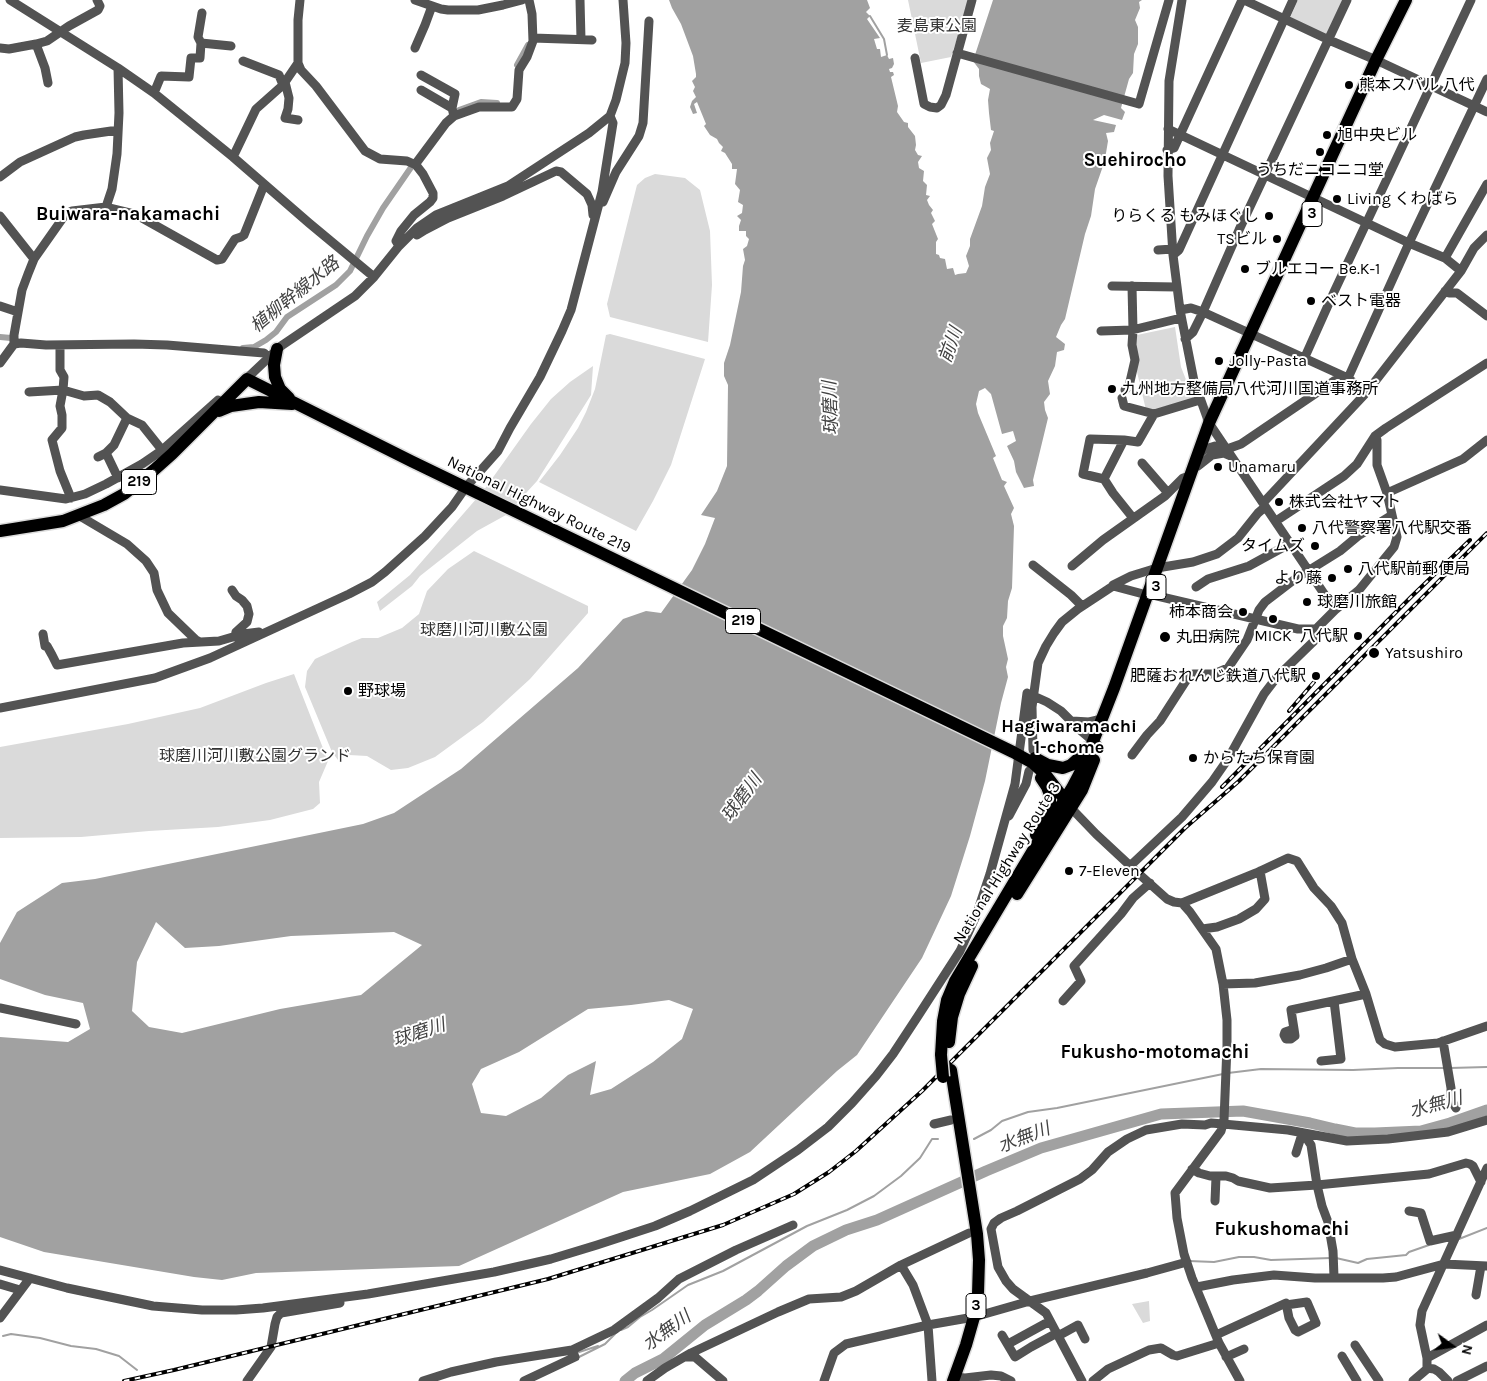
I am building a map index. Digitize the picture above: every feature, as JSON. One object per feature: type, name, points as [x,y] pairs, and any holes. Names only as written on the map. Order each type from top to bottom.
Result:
[{"type":"highway","name":"National Highway Route 3","points":[[1096,743],[1211,426],[1409,1]]},
{"type":"highway","points":[[272,353],[275,377],[280,389],[297,404]]},
{"type":"highway","name":"National Highway Route 219","points":[[247,379],[411,461],[1032,761],[1046,775],[1068,804]]},
{"type":"highway","name":"219","points":[[0,531],[63,521],[104,505],[124,494],[160,465],[247,379]]},
{"type":"highway","points":[[213,414],[231,406],[259,402],[297,404]]},
{"type":"highway","name":"National Highway Route 3","points":[[1160,567],[1190,476],[1200,456]]},
{"type":"highway","name":"National Highway Route 3","points":[[962,1166],[951,1120],[943,1021],[947,1000],[964,954],[1068,804],[1082,790],[1102,719],[1150,595]]},
{"type":"highway","points":[[1017,754],[1063,768],[1071,765],[1096,743]]},
{"type":"highway","points":[[1026,864],[1041,822],[1050,804],[1047,786],[1037,773],[1032,761]]},
{"type":"highway","name":"National Highway Route 3","points":[[945,1051],[958,994],[978,955],[1068,804]]},
{"type":"highway","name":"National Highway Route 3","points":[[947,1073],[971,1229],[979,1260],[978,1294],[951,1380]]},
{"type":"street","points":[[10,0],[118,68],[154,94],[233,157],[374,277]]},
{"type":"street","points":[[300,0],[298,63],[301,70],[316,86],[365,151],[380,159],[406,161],[416,165],[433,193],[433,198],[430,202],[414,215],[401,231],[396,241],[399,246]]},
{"type":"street","points":[[415,0],[448,10],[478,10],[522,0]]},
{"type":"street","points":[[421,90],[453,112],[479,107],[512,107],[517,100],[519,70],[527,56],[533,38],[532,14],[529,0]]},
{"type":"street","points":[[580,0],[580,39]]},
{"type":"street","points":[[0,490],[66,499],[85,494],[142,464],[162,450],[220,398],[247,379],[272,353],[356,296],[417,228],[436,215],[508,186],[589,134],[610,116],[616,100],[625,64],[626,43],[623,0]]},
{"type":"street","points":[[915,58],[924,104],[930,108],[937,108],[941,105],[946,95],[972,0]]},
{"type":"street","points":[[956,53],[1139,104],[1169,0]]},
{"type":"street","points":[[1182,0],[1169,81],[1167,150],[1173,252],[1180,314],[1194,381],[1211,426],[1335,610]]},
{"type":"street","points":[[1167,150],[1174,148],[1243,0],[1329,40],[1380,61],[1487,112]]},
{"type":"street","points":[[1158,250],[1173,252],[1179,250],[1293,0]]},
{"type":"street","points":[[1185,338],[1193,332],[1203,312],[1347,0]]},
{"type":"street","points":[[1304,359],[1471,0]]},
{"type":"street","points":[[0,48],[9,49],[47,41],[98,10],[100,1]]},
{"type":"street","points":[[415,48],[432,6]]},
{"type":"street","points":[[154,94],[161,76],[189,77],[190,58],[200,58],[201,43],[198,37],[202,13]]},
{"type":"street","points":[[594,220],[616,172],[639,136],[643,123],[649,21]]},
{"type":"street","points":[[533,38],[592,40]]},
{"type":"street","points":[[201,43],[231,46]]},
{"type":"street","points":[[36,44],[45,68],[48,83]]},
{"type":"street","points":[[243,61],[279,75],[289,98],[285,118],[298,120]]},
{"type":"street","points":[[233,157],[256,109],[284,84],[298,63]]},
{"type":"street","points":[[106,207],[112,189],[118,130],[118,68]]},
{"type":"street","points":[[416,165],[453,112],[455,94],[421,75]]},
{"type":"street","points":[[1348,378],[1409,243],[1487,79]]},
{"type":"street","points":[[0,708],[155,678],[210,658],[349,594],[378,577],[425,536],[452,507],[465,487],[498,452],[553,351],[571,310],[602,192],[612,136],[613,123],[610,116]]},
{"type":"street","points":[[0,177],[20,162],[75,137],[118,130]]},
{"type":"street","points":[[1168,130],[1445,258],[1461,271]]},
{"type":"street","points":[[389,259],[425,230],[556,171],[561,172],[587,194],[592,205],[594,220]]},
{"type":"street","points":[[1445,258],[1487,184]]},
{"type":"street","points":[[0,363],[14,344],[22,290],[34,259],[65,215],[72,211],[106,207],[138,215],[218,260],[222,259],[235,239],[241,238],[244,235],[264,185]]},
{"type":"street","points":[[2,221],[34,259]]},
{"type":"street","points":[[0,1270],[67,1288],[134,1303],[168,1308],[236,1310],[263,1308],[368,1294],[494,1272],[551,1259],[664,1222],[753,1180],[821,1132],[852,1104],[893,1054],[964,954],[990,874],[1015,784],[1017,754],[1038,663],[1046,646],[1062,622],[1082,606],[1131,576],[1160,567],[1193,562],[1217,554],[1238,538],[1264,505],[1366,392],[1461,271],[1474,248],[1487,235]]},
{"type":"street","points":[[1112,286],[1177,287]]},
{"type":"street","points":[[1132,286],[1134,330],[1132,345],[1135,360],[1128,386],[1123,394],[1124,406],[1154,414],[1200,400]]},
{"type":"street","points":[[1445,291],[1456,293],[1487,316]]},
{"type":"street","points":[[0,306],[18,312]]},
{"type":"street","points":[[1101,331],[1134,330],[1180,314],[1191,308],[1348,378],[1366,392]]},
{"type":"street","points":[[14,344],[167,345],[272,353]]},
{"type":"street","points":[[60,345],[60,370],[64,377],[60,406],[62,428],[52,440],[60,471],[71,498]]},
{"type":"street","points":[[1276,521],[1344,476],[1357,464],[1375,436],[1487,363]]},
{"type":"street","points":[[1200,456],[1229,452],[1334,381],[1348,378]]},
{"type":"street","points":[[29,392],[63,390],[84,396],[98,395],[110,402],[128,418],[142,425],[162,450]]},
{"type":"street","points":[[1133,518],[1104,479],[1083,474],[1090,439],[1138,442],[1154,414]]},
{"type":"street","points":[[118,478],[102,455],[114,445],[128,418]]},
{"type":"street","points":[[1130,866],[1182,817],[1212,782],[1228,759],[1252,713],[1277,677],[1314,641],[1316,629],[1359,590],[1394,547],[1397,537],[1377,465],[1377,440],[1375,436]]},
{"type":"street","points":[[1104,479],[1124,440]]},
{"type":"street","points":[[1386,493],[1463,458],[1487,440]]},
{"type":"street","points":[[1200,456],[1215,446],[1229,452]]},
{"type":"street","points":[[1142,463],[1168,493]]},
{"type":"street","points":[[1072,566],[1103,540],[1168,493],[1183,478],[1190,476]]},
{"type":"street","points":[[78,515],[126,544],[146,561],[154,573],[157,590],[168,613],[200,642]]},
{"type":"street","points":[[1132,755],[1160,721],[1188,676],[1193,674],[1214,674],[1228,668],[1247,640],[1259,610],[1265,602],[1309,570],[1340,551],[1358,536],[1392,515]]},
{"type":"street","points":[[1196,586],[1208,579],[1249,566],[1291,543]]},
{"type":"street","points":[[1033,565],[1082,606]]},
{"type":"street","points":[[1113,586],[1255,620],[1298,629],[1316,629]]},
{"type":"street","points":[[232,590],[247,606],[249,614],[248,622],[236,632],[235,637]]},
{"type":"street","points":[[43,634],[45,646],[47,646],[57,665],[183,644],[219,641],[243,634],[269,631]]},
{"type":"street","points":[[1030,695],[1061,711],[1096,743]]},
{"type":"street","points":[[1004,825],[1026,784],[1032,761],[1030,695]]},
{"type":"street","points":[[1072,721],[1089,722],[1102,719]]},
{"type":"street","points":[[1068,804],[1130,866],[1167,899],[1174,902],[1182,902],[1288,858],[1297,861],[1314,888],[1338,915],[1342,923],[1352,959],[1366,994],[1380,1040],[1385,1044],[1395,1047],[1438,1043],[1487,1026]]},
{"type":"street","points":[[1202,930],[1239,919],[1256,909],[1265,899],[1260,871]]},
{"type":"street","points":[[1063,1001],[1081,981],[1074,966],[1122,914],[1133,898],[1150,883]]},
{"type":"street","points":[[1182,902],[1216,949],[1223,984],[1227,1020],[1225,1102],[1221,1131],[1175,1193],[1177,1218],[1187,1262],[1226,1357],[1240,1381]]},
{"type":"street","points":[[1223,984],[1255,983],[1300,975],[1352,959]]},
{"type":"street","points":[[1294,1028],[1291,1010],[1366,994]]},
{"type":"street","points":[[1321,1062],[1342,1059],[1334,1001]]},
{"type":"street","points":[[0,1008],[76,1024]]},
{"type":"street","points":[[1443,1041],[1451,1088],[1451,1100],[1456,1108]]},
{"type":"street","points":[[934,1124],[951,1120]]},
{"type":"street","points":[[1082,1381],[1046,1314],[1013,1289],[998,1268],[991,1229],[994,1223],[1001,1218],[1017,1212],[1080,1179],[1092,1170],[1108,1152],[1126,1139],[1146,1130],[1182,1124],[1205,1125],[1223,1122],[1347,1141],[1388,1139],[1448,1132],[1487,1120]]},
{"type":"street","points":[[1296,1153],[1301,1133]]},
{"type":"street","points":[[1301,1133],[1311,1145],[1322,1206],[1328,1222],[1334,1277]]},
{"type":"street","points":[[1192,1169],[1199,1173],[1216,1177],[1226,1176],[1238,1181],[1270,1188],[1429,1174],[1466,1163],[1473,1166],[1480,1182]]},
{"type":"street","points":[[1413,1381],[1427,1370],[1427,1358],[1420,1325],[1422,1311],[1487,1168]]},
{"type":"street","points":[[1215,1201],[1216,1177]]},
{"type":"street","points":[[1409,1212],[1421,1213],[1430,1241],[1457,1235]]},
{"type":"street","points":[[524,1381],[614,1330],[658,1298],[679,1279],[736,1250],[793,1225]]},
{"type":"street","points":[[647,1381],[684,1357],[778,1312],[809,1299],[841,1297],[856,1291],[901,1265],[971,1229]]},
{"type":"street","points":[[824,1381],[834,1353],[846,1344],[928,1325],[970,1318],[1187,1262]]},
{"type":"street","points":[[1197,1287],[1274,1275],[1383,1278],[1444,1264],[1484,1266],[1476,1295]]},
{"type":"street","points":[[901,1265],[913,1285],[928,1325],[932,1381]]},
{"type":"street","points":[[0,1318],[30,1278]]},
{"type":"street","points":[[0,1284],[20,1290]]},
{"type":"street","points":[[247,1381],[271,1347],[277,1317],[281,1313],[324,1307],[368,1294]]},
{"type":"street","points":[[1093,1381],[1108,1369],[1149,1350],[1161,1348],[1173,1356],[1177,1356],[1205,1348],[1218,1339],[1286,1303],[1286,1305]]},
{"type":"street","points":[[1008,1344],[1050,1321]]},
{"type":"street","points":[[1002,1335],[1015,1357],[1031,1346],[1078,1325],[1085,1339]]},
{"type":"street","points":[[1427,1358],[1487,1325]]},
{"type":"street","points":[[1355,1345],[1379,1381]]},
{"type":"street","points":[[1226,1357],[1244,1349]]},
{"type":"street","points":[[423,1381],[451,1372],[496,1362],[573,1354]]},
{"type":"street","points":[[1342,1356],[1357,1381]]},
{"type":"street","points":[[684,1357],[695,1357],[723,1381]]},
{"type":"street","points":[[1457,1381],[1487,1366]]},
{"type":"street","points":[[1427,1368],[1434,1369],[1448,1381]]},
{"type":"street","points":[[951,1380],[991,1375],[1001,1376],[1012,1381]]},
{"type":"green space","name":"麦島東公園","points":[[908,0],[970,0],[951,57],[921,63]]},
{"type":"green space","points":[[1298,0],[1345,0],[1327,36],[1290,18]]},
{"type":"green space","points":[[655,174],[685,178],[700,190],[710,231],[712,285],[708,342],[610,317],[607,304],[637,185],[645,178]]},
{"type":"green space","points":[[1175,327],[1181,367],[1194,400],[1155,412],[1146,410],[1137,372],[1137,335]]},
{"type":"green space","points":[[610,334],[705,359],[671,465],[636,531],[539,482],[560,455],[586,412],[595,389],[606,335]]},
{"type":"green space","points":[[593,366],[591,395],[537,481],[506,515],[477,531],[420,576],[412,586],[380,611],[377,602],[410,575],[484,490],[551,399],[570,382]]},
{"type":"green space","name":"球磨川河川敷公園","points":[[474,551],[588,606],[588,613],[530,679],[483,722],[435,757],[408,768],[391,770],[367,756],[349,755],[338,760],[332,752],[305,687],[307,671],[315,659],[352,642],[362,638],[378,638],[402,628],[419,614],[427,591],[448,569]]},
{"type":"green space","name":"球磨川河川敷公園グランド","points":[[294,674],[328,761],[319,782],[320,803],[313,809],[270,820],[218,827],[81,837],[0,838],[0,747],[128,724],[200,708]]},
{"type":"green space","points":[[1149,1301],[1150,1321],[1143,1323],[1132,1304]]},
{"type":"water","points":[[669,0],[867,0],[870,8],[866,12],[870,16],[867,19],[880,38],[874,39],[877,49],[880,49],[881,57],[887,55],[889,59],[893,58],[894,64],[889,69],[894,75],[891,77],[898,106],[897,112],[904,122],[908,123],[908,127],[915,136],[915,150],[918,155],[922,156],[918,162],[919,168],[924,171],[923,181],[927,185],[926,195],[930,196],[927,200],[933,210],[931,213],[935,221],[932,224],[938,239],[936,242],[936,254],[940,258],[945,259],[947,269],[953,268],[955,275],[966,273],[969,266],[966,256],[990,174],[987,158],[991,150],[990,143],[994,131],[991,130],[989,113],[988,100],[990,89],[981,84],[979,69],[973,61],[993,0],[1142,0],[1139,2],[1140,8],[1135,20],[1138,27],[1138,44],[1134,54],[1133,73],[1129,79],[1121,108],[1125,112],[1122,120],[1104,115],[1093,120],[1116,125],[1114,132],[1106,133],[1108,141],[1106,153],[1095,189],[1091,216],[1065,319],[1056,337],[1065,344],[1064,350],[1057,352],[1055,366],[1048,381],[1050,394],[1044,402],[1048,418],[1033,480],[1034,486],[1024,488],[1016,472],[1014,461],[1007,446],[1016,441],[1013,431],[1002,434],[991,394],[985,388],[979,391],[976,404],[996,456],[993,458],[1002,480],[1007,482],[1004,486],[1014,508],[1011,514],[1014,526],[1012,588],[1008,601],[1007,618],[1003,626],[1008,659],[1006,667],[1008,677],[985,781],[970,836],[951,896],[922,958],[857,1055],[837,1071],[750,1152],[710,1174],[623,1192],[459,1266],[256,1273],[222,1280],[44,1252],[0,1237],[0,1037],[68,1042],[90,1029],[83,1003],[45,995],[0,979],[0,943],[17,912],[62,883],[95,879],[363,824],[394,813],[461,769],[578,668],[623,619],[646,611],[661,613],[692,570],[715,518],[701,515],[717,491],[727,466],[728,385],[724,376],[724,363],[730,345],[741,292],[745,260],[743,249],[747,246],[749,239],[746,236],[746,231],[739,231],[741,220],[737,216],[742,213],[743,205],[738,202],[740,190],[735,184],[737,169],[732,169],[732,164],[725,153],[721,151],[723,147],[717,139],[710,135],[704,126],[706,124],[697,102],[694,104],[697,113],[693,114],[690,107],[696,97],[692,81],[696,77],[693,56],[681,24]],"holes":[[[156,922],[185,948],[219,946],[291,936],[394,932],[422,945],[361,995],[280,1009],[182,1033],[149,1027],[132,1011],[137,962]],[[669,1000],[693,1009],[682,1039],[653,1062],[611,1089],[590,1095],[596,1061],[568,1075],[541,1098],[506,1116],[481,1113],[472,1084],[481,1069],[519,1052],[588,1009]]]},
{"type":"waterway","points":[[870,16],[884,39],[887,55]]},
{"type":"waterway","name":"植柳幹線水路","points":[[517,65],[528,45]]},
{"type":"waterway","name":"植柳幹線水路","points":[[459,110],[481,102],[497,103]]},
{"type":"waterway","name":"植柳幹線水路","points":[[243,348],[254,347],[266,340],[276,332],[287,317],[336,285],[350,271],[383,208],[412,166]]},
{"type":"waterway","name":"植柳幹線水路","points":[[0,337],[11,338]]},
{"type":"waterway","points":[[1450,1068],[1487,1067]]},
{"type":"waterway","points":[[1228,1073],[1261,1069],[1445,1068]]},
{"type":"waterway","points":[[974,1139],[991,1130],[1002,1121],[1028,1112],[1057,1108],[1223,1074]]},
{"type":"waterway","name":"水無川","points":[[625,1381],[635,1373],[663,1359],[705,1325],[746,1300],[813,1246],[846,1230],[877,1220],[1041,1148],[1161,1114],[1243,1111],[1355,1133],[1375,1133],[1421,1131],[1487,1110]]},
{"type":"waterway","points":[[621,1330],[688,1285],[723,1271],[807,1226],[847,1210],[874,1196],[901,1176],[920,1158],[932,1139],[938,1139]]},
{"type":"waterway","points":[[1459,1239],[1487,1228]]},
{"type":"waterway","points":[[1336,1258],[1358,1263],[1367,1259],[1406,1255],[1409,1252],[1429,1245]]},
{"type":"waterway","points":[[1189,1261],[1214,1262],[1239,1257],[1271,1260],[1331,1258]]},
{"type":"waterway","points":[[3,1336],[11,1334],[40,1338],[71,1346],[96,1349],[119,1356],[137,1370]]},
{"type":"waterway","points":[[577,1358],[605,1344],[615,1334]]},
{"type":"waterway","points":[[576,1353],[598,1346]]},
{"type":"railway","points":[[124,1381],[548,1279],[723,1225],[794,1194],[829,1172],[856,1151],[922,1091],[1185,828],[1239,781],[1487,533]]},
{"type":"railway","points":[[1222,787],[1470,540]]},
{"type":"railway","points":[[1289,711],[1314,682]]},
{"type":"place","name":"熊本スバル 八代","points":[[1349,85]]},
{"type":"place","name":"旭中央ビル","points":[[1327,135]]},
{"type":"place","name":"うちだニコニコ堂","points":[[1320,152]]},
{"type":"place","name":"Living くわばら","points":[[1337,199]]},
{"type":"place","name":"りらくる もみほぐし","points":[[1269,216]]},
{"type":"place","name":"TSビル","points":[[1277,239]]},
{"type":"place","name":"ブルエコー Be.K-1","points":[[1245,269]]},
{"type":"place","name":"ベスト電器","points":[[1311,301]]},
{"type":"place","name":"Jolly-Pasta","points":[[1219,361]]},
{"type":"place","name":"九州地方整備局八代河川国道事務所","points":[[1112,389]]},
{"type":"place","name":"Unamaru","points":[[1218,467]]},
{"type":"place","name":"株式会社ヤマト","points":[[1279,502]]},
{"type":"place","name":"八代警察署八代駅交番","points":[[1302,528]]},
{"type":"place","name":"タイムズ","points":[[1315,546]]},
{"type":"place","name":"八代駅前郵便局","points":[[1348,569]]},
{"type":"place","name":"より藤","points":[[1332,578]]},
{"type":"place","name":"球磨川旅館","points":[[1307,602]]},
{"type":"place","name":"柿本商会","points":[[1243,612]]},
{"type":"place","name":"MICK","points":[[1273,619]]},
{"type":"place","name":"八代駅","points":[[1358,636]]},
{"type":"place","name":"丸田病院","points":[[1165,637]]},
{"type":"place","name":"Yatsushiro","points":[[1374,653]]},
{"type":"place","name":"肥薩おれんじ鉄道八代駅","points":[[1316,676]]},
{"type":"place","name":"野球場","points":[[348,691]]},
{"type":"place","name":"からたち保育園","points":[[1193,758]]},
{"type":"place","name":"7-Eleven","points":[[1069,871]]},
{"type":"district","name":"Suehirocho","points":[[1135,161]]},
{"type":"district","name":"Buiwara-nakamachi","points":[[128,215]]},
{"type":"district","name":"Hagiwaramachi 1-chome","points":[[1069,738]]},
{"type":"district","name":"Fukusho-motomachi","points":[[1155,1053]]},
{"type":"district","name":"Fukushomachi","points":[[1282,1230]]},
{"type":"water label","name":"前川","points":[[951,345]]},
{"type":"water label","name":"球磨川","points":[[831,408]]},
{"type":"water label","name":"球磨川","points":[[742,798]]},
{"type":"water label","name":"球磨川","points":[[419,1033]]}]
